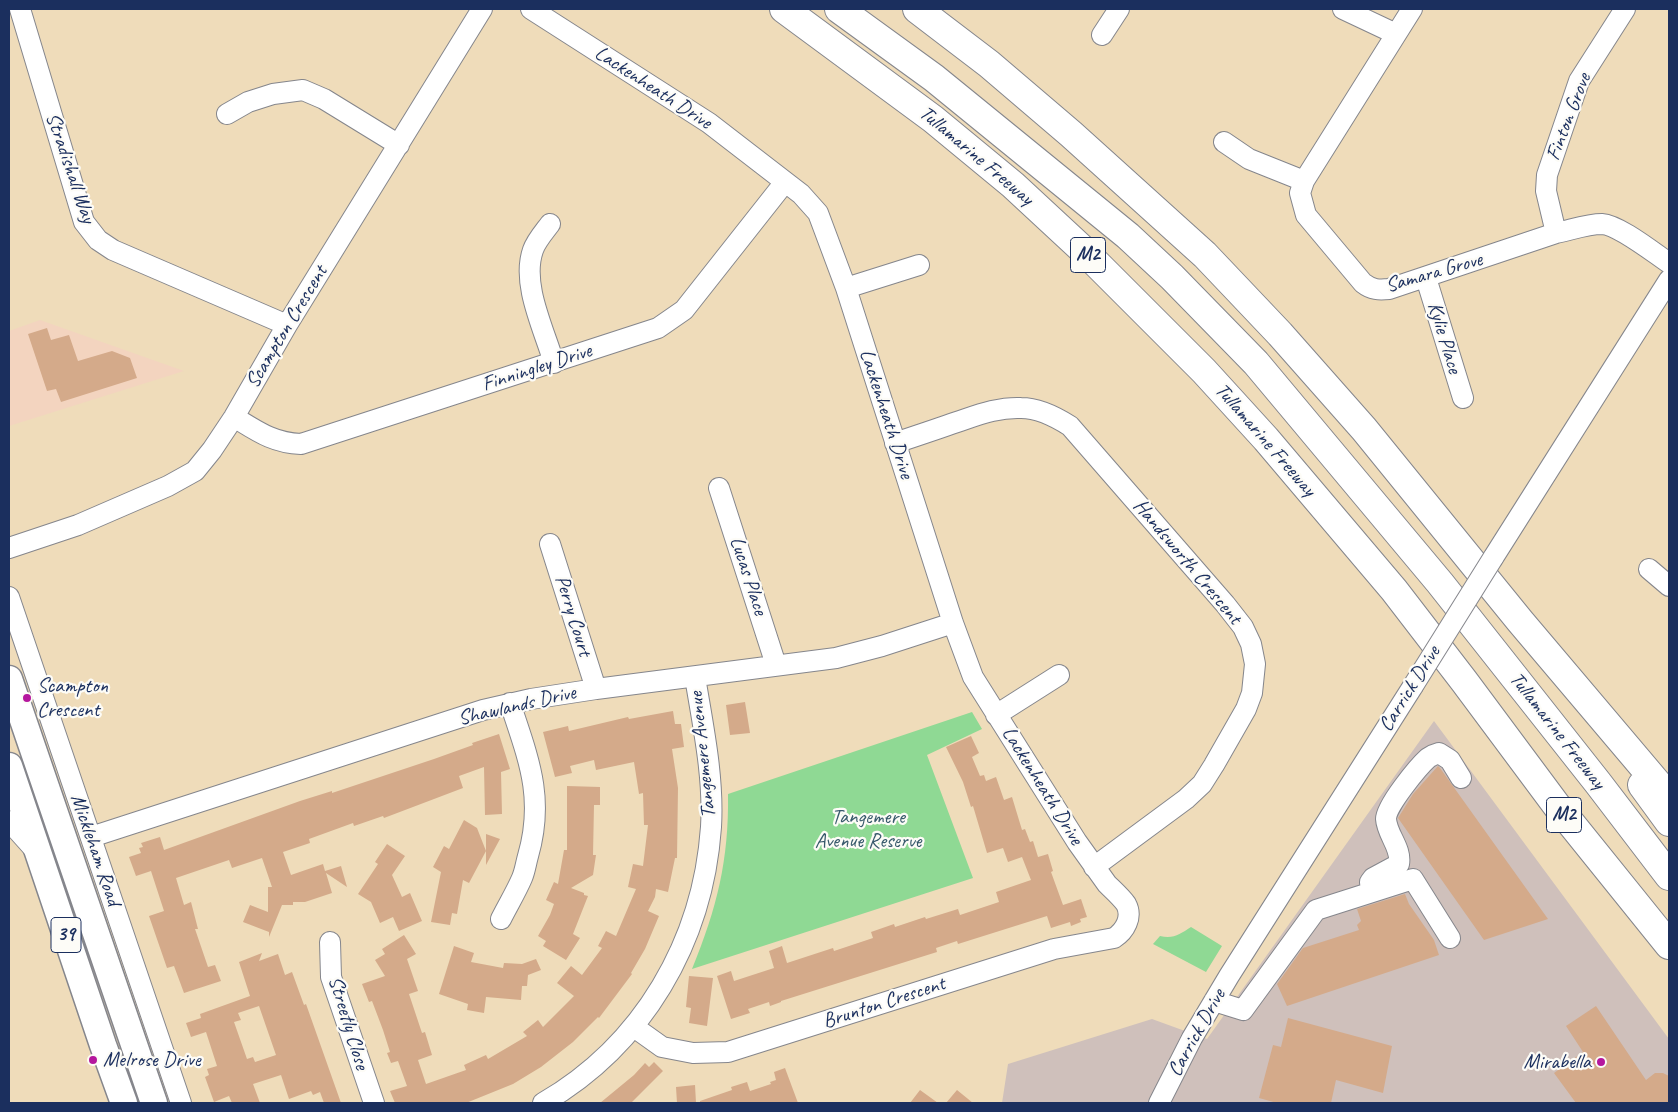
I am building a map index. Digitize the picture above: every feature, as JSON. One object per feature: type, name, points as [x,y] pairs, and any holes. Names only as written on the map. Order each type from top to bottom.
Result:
[{"type":"highway","name":"Tullamarine Freeway","points":[[784,9],[933,119],[1013,185],[1082,248],[1185,352],[1266,439],[1394,590],[1558,806],[1669,945]]},
{"type":"highway","name":"Tullamarine Freeway","points":[[839,9],[934,78],[1128,236],[1172,277],[1256,363],[1474,626],[1669,876]]},
{"type":"highway","points":[[869,9],[961,82],[1128,236]]},
{"type":"highway","points":[[917,9],[989,64],[1056,121],[1205,255],[1280,334],[1364,429],[1520,621],[1669,797]]},
{"type":"highway","points":[[1520,621],[1669,822]]},
{"type":"highway","points":[[1558,806],[1669,958]]},
{"type":"main road","name":"Mickleham Road","points":[[9,679],[14,711],[39,765],[154,1103]]},
{"type":"main road","name":"39","points":[[9,766],[124,1103]]},
{"type":"main road","points":[[103,1045],[130,1034]]},
{"type":"street","name":"Stradishall Way","points":[[20,9],[84,222],[98,240],[112,250],[288,325]]},
{"type":"street","name":"Scampton Crescent","points":[[9,548],[78,525],[168,486],[196,471],[234,417],[288,325],[482,9]]},
{"type":"street","name":"Lackenheath Drive","points":[[531,9],[709,123],[801,194],[818,214],[846,288],[953,623],[974,677],[996,715],[1094,867],[1126,905],[1128,919]]},
{"type":"street","points":[[1102,35],[1119,9]]},
{"type":"street","points":[[1343,9],[1396,34]]},
{"type":"street","points":[[1224,142],[1249,159],[1304,181],[1412,9]]},
{"type":"street","name":"Finton Grove","points":[[1556,233],[1546,191],[1547,175],[1579,81],[1625,9]]},
{"type":"street","points":[[227,114],[248,102],[273,94],[303,90],[324,99],[399,145]]},
{"type":"street","name":"Samara Grove","points":[[1304,181],[1300,192],[1306,215],[1354,274],[1368,287],[1377,290],[1390,289],[1426,278],[1556,233],[1603,224],[1617,229],[1669,263]]},
{"type":"street","name":"Finningley Drive","points":[[234,417],[276,441],[288,444],[301,444],[658,328],[684,310],[785,182]]},
{"type":"street","points":[[550,224],[533,248],[529,280],[554,363]]},
{"type":"street","points":[[846,288],[919,264]]},
{"type":"street","name":"Kylie Place","points":[[1426,278],[1463,398]]},
{"type":"street","name":"Carrick Drive","points":[[1159,1103],[1192,1038],[1214,1001],[1669,280]]},
{"type":"street","name":"Handsworth Crescent","points":[[895,443],[987,412],[1006,408],[1022,408],[1037,411],[1059,419],[1070,426],[1225,604],[1243,627],[1251,644],[1255,664],[1252,693],[1246,709],[1202,784],[1186,799],[1094,867]]},
{"type":"street","name":"Lucas Place","points":[[719,488],[776,665]]},
{"type":"street","name":"Perry Court","points":[[550,544],[596,689]]},
{"type":"street","points":[[1649,569],[1669,586]]},
{"type":"street","name":"Mickleham Road","points":[[9,597],[181,1103]]},
{"type":"street","name":"Shawlands Drive","points":[[91,838],[483,710],[510,703],[596,689],[836,658],[882,646],[953,623]]},
{"type":"street","points":[[996,715],[1059,675]]},
{"type":"street","name":"Tangemere Avenue","points":[[544,1103],[575,1082],[616,1046],[634,1027],[658,992],[683,947],[700,895],[711,826],[708,756],[696,677]]},
{"type":"street","points":[[501,919],[522,877],[534,836],[536,809],[534,782],[510,703]]},
{"type":"street","points":[[1371,892],[1370,882],[1373,878],[1399,864],[1400,857],[1388,829],[1386,817],[1389,809],[1412,774],[1430,756],[1439,753],[1450,760],[1461,778]]},
{"type":"street","points":[[39,765],[76,794]]},
{"type":"street","points":[[9,821],[39,855]]},
{"type":"street","points":[[1214,1001],[1243,1010],[1316,910],[1413,879],[1450,938]]},
{"type":"street","points":[[98,940],[108,887]]},
{"type":"street","name":"Brunton Crescent","points":[[634,1027],[662,1046],[693,1053],[728,1052],[1054,949],[1114,938],[1121,934],[1128,919]]},
{"type":"street","name":"Streetly Close","points":[[330,942],[331,977],[374,1103]]},
{"type":"shaded area","points":[[40,320],[184,371],[9,426],[9,331]]},
{"type":"shaded area","points":[[1434,721],[1669,1039],[1669,1103],[1002,1103],[1008,1064],[1152,1019],[1207,1039]]},
{"type":"green space","name":"Tangemere Avenue Reserve","points":[[972,712],[982,729],[927,755],[973,878],[692,969],[715,904],[720,883],[726,841],[728,794]]},
{"type":"green space","points":[[1191,927],[1222,946],[1206,972],[1153,944],[1160,936],[1180,934]]},
{"type":"building","points":[[47,328],[51,340],[69,335],[78,361],[112,351],[130,358],[137,378],[61,402],[56,389],[47,391],[28,334]]},
{"type":"building","points":[[745,702],[750,733],[730,735],[726,705]]},
{"type":"building","points":[[673,711],[675,724],[681,724],[684,747],[672,749],[678,788],[677,858],[675,858],[668,892],[656,889],[655,897],[648,911],[659,916],[632,974],[599,1018],[573,1042],[541,1067],[513,1084],[466,1103],[395,1103],[390,1091],[407,1086],[398,1061],[391,1063],[387,1053],[390,1052],[383,1030],[372,1001],[369,1002],[362,984],[385,976],[375,960],[385,954],[382,949],[404,935],[416,954],[407,959],[418,991],[409,994],[422,1033],[425,1032],[432,1055],[418,1060],[426,1084],[466,1070],[464,1065],[486,1055],[488,1059],[527,1036],[523,1032],[538,1020],[543,1027],[574,996],[557,983],[571,966],[582,975],[602,948],[598,946],[606,931],[616,936],[636,889],[628,887],[633,864],[643,866],[648,825],[644,825],[643,793],[639,794],[634,762],[596,770],[594,760],[570,766],[572,773],[555,777],[543,732],[568,726],[569,731],[628,717],[629,719]]},
{"type":"building","points":[[499,734],[510,769],[501,772],[502,814],[485,815],[484,767],[459,776],[463,788],[384,818],[383,816],[354,826],[353,823],[309,839],[310,843],[283,852],[291,875],[323,864],[325,871],[341,866],[347,887],[326,873],[332,893],[305,902],[293,902],[293,905],[282,905],[269,937],[269,932],[243,922],[250,905],[268,912],[268,887],[272,887],[262,858],[232,868],[229,860],[176,878],[184,905],[191,902],[198,929],[195,929],[208,967],[215,965],[221,981],[184,993],[174,966],[167,968],[149,916],[164,911],[151,871],[136,876],[129,857],[141,853],[139,848],[143,847],[141,843],[160,837],[164,850],[300,801],[332,791],[332,793],[434,759]]},
{"type":"building","points":[[971,736],[979,753],[972,757],[980,776],[984,775],[986,781],[996,777],[1004,800],[1012,797],[1022,830],[1025,829],[1030,842],[1033,841],[1038,857],[1048,854],[1053,871],[1051,872],[1063,905],[1081,899],[1087,917],[1080,919],[1081,922],[1071,926],[1070,922],[1051,928],[1047,916],[958,944],[957,941],[936,948],[937,952],[770,1006],[769,1002],[748,1009],[750,1013],[731,1019],[717,976],[731,971],[734,981],[774,968],[769,951],[782,946],[787,963],[833,948],[834,951],[873,938],[871,932],[894,924],[895,927],[958,909],[960,915],[999,902],[996,892],[1031,880],[1022,857],[1008,862],[1003,848],[987,853],[973,806],[971,807],[963,782],[946,747]]},
{"type":"building","points":[[1438,766],[1548,919],[1484,940],[1398,818],[1413,794]]},
{"type":"building","points":[[567,786],[600,787],[600,805],[594,805],[593,855],[596,855],[593,875],[571,888],[588,896],[573,934],[580,938],[566,960],[543,946],[546,941],[538,936],[554,904],[546,900],[554,882],[558,884],[564,850],[567,850]]},
{"type":"building","points":[[464,820],[477,828],[486,851],[469,883],[463,880],[457,914],[452,913],[450,925],[431,922],[441,872],[433,867],[444,846],[449,849]]},
{"type":"building","points":[[486,834],[500,839],[486,865]]},
{"type":"building","points":[[387,844],[405,856],[392,875],[402,897],[410,893],[422,921],[399,931],[393,917],[380,923],[371,902],[358,894],[378,864],[375,862]]},
{"type":"building","points":[[1405,894],[1409,904],[1434,940],[1439,955],[1287,1006],[1277,984],[1303,948],[1359,930],[1357,925],[1361,921],[1357,909]]},
{"type":"building","points":[[454,946],[474,953],[471,962],[503,968],[504,963],[522,964],[536,959],[541,970],[528,975],[527,986],[522,986],[521,1000],[486,997],[484,1013],[467,1010],[468,1004],[439,994]]},
{"type":"building","points":[[262,953],[259,961],[278,954],[285,975],[292,972],[304,1005],[306,1004],[341,1103],[324,1103],[320,1092],[313,1095],[311,1091],[289,1099],[281,1075],[253,1084],[260,1103],[232,1103],[229,1096],[214,1102],[205,1077],[209,1075],[207,1069],[217,1066],[206,1032],[191,1037],[186,1023],[201,1018],[200,1014],[250,996],[239,962]],"holes":[[[259,1006],[276,1055],[255,1062],[253,1057],[247,1059],[234,1022],[241,1020],[238,1013]]]},
{"type":"building","points":[[689,976],[713,978],[707,1026],[689,1023],[691,1008],[686,1007]]},
{"type":"building","name":"Mirabella","points":[[1596,1006],[1646,1080],[1655,1073],[1663,1073],[1669,1076],[1669,1103],[1576,1103],[1554,1073],[1583,1052],[1566,1026]]},
{"type":"building","points":[[1288,1018],[1392,1046],[1383,1093],[1336,1080],[1331,1103],[1277,1103],[1259,1098],[1273,1045],[1281,1047]]},
{"type":"building","points":[[654,1062],[663,1071],[631,1103],[600,1103],[634,1075],[645,1063],[649,1067]]},
{"type":"building","points":[[785,1068],[798,1103],[700,1103],[700,1101],[732,1090],[731,1087],[747,1082],[750,1091],[771,1084],[770,1082],[776,1080],[774,1072]]},
{"type":"building","points":[[695,1085],[696,1103],[677,1103],[676,1087]]},
{"type":"building","points":[[920,1090],[938,1103],[910,1103]]},
{"type":"building","points":[[957,1090],[973,1103],[946,1103]]},
{"type":"place","name":"Scampton Crescent","points":[[27,698]]},
{"type":"place","name":"Melrose Drive","points":[[93,1060]]},
{"type":"place","name":"Mirabella","points":[[1601,1062]]}]
